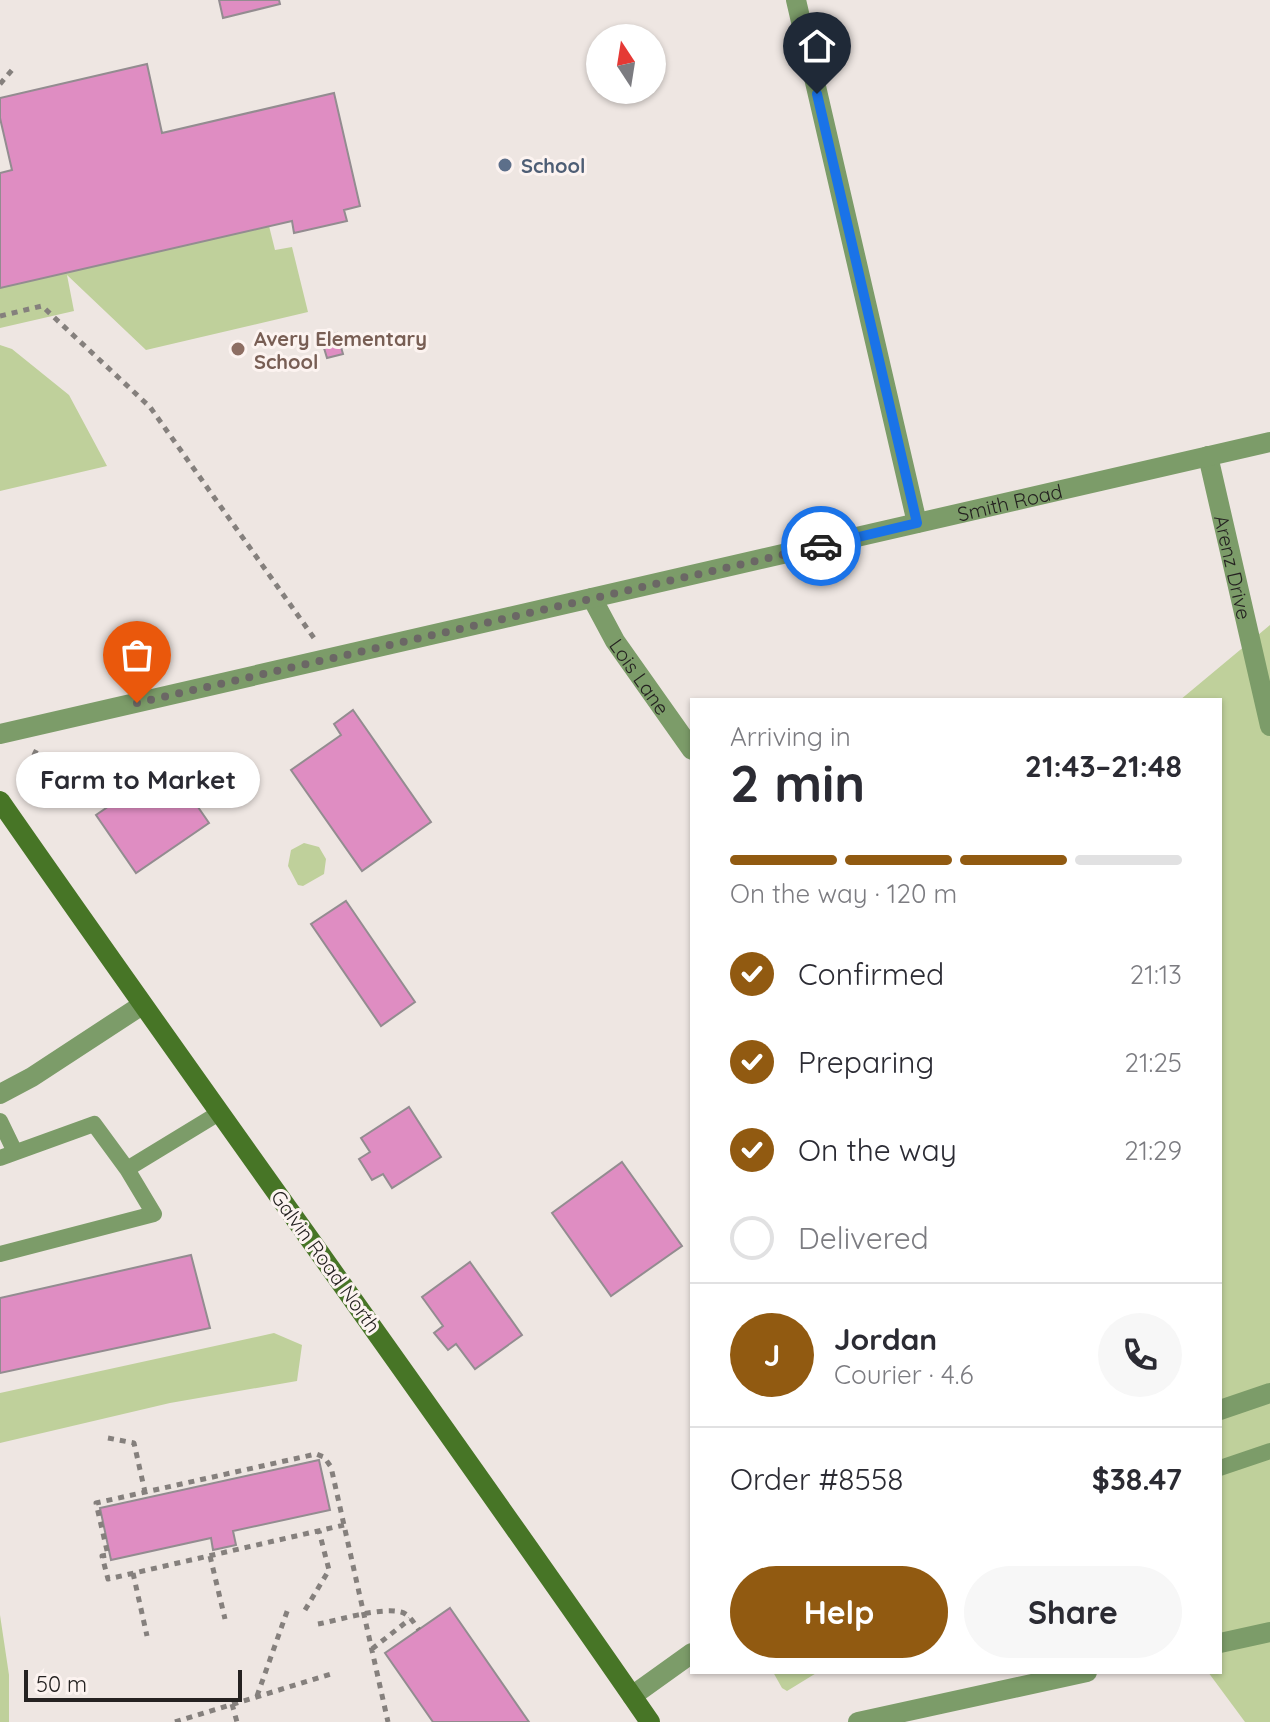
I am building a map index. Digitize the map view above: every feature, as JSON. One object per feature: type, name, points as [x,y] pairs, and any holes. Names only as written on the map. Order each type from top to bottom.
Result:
[{"type":"main road","name":"Galvin Road North","points":[[0,801],[650,1722]]},
{"type":"street","points":[[796,0],[917,523]]},
{"type":"street","name":"Smith Road","points":[[0,734],[1270,442]]},
{"type":"street","name":"Arenz Drive","points":[[1208,456],[1270,726]]},
{"type":"street","name":"Lois Lane","points":[[592,598],[615,641],[690,747]]},
{"type":"street","points":[[0,1094],[32,1077],[142,1005]]},
{"type":"street","points":[[1222,1409],[1270,1393]]},
{"type":"street","points":[[1222,1643],[1270,1632]]},
{"type":"street","points":[[632,1696],[690,1654]]},
{"type":"street","points":[[858,1722],[1078,1674]]},
{"type":"lane","points":[[127,1169],[219,1113]]},
{"type":"lane","points":[[0,1121],[8,1155],[94,1124],[127,1169],[154,1214],[0,1254]]},
{"type":"lane","points":[[1222,1467],[1270,1451]]},
{"type":"path","points":[[0,84],[12,70]]},
{"type":"path","points":[[0,316],[42,306],[150,407],[314,639]]},
{"type":"path","points":[[108,1438],[134,1443],[145,1492]]},
{"type":"path","points":[[344,1525],[108,1579],[102,1556],[108,1555],[96,1503],[316,1454],[324,1457],[331,1467],[372,1649],[388,1722]]},
{"type":"path","points":[[305,1610],[329,1570],[319,1531]]},
{"type":"path","points":[[210,1556],[225,1619]]},
{"type":"path","points":[[133,1573],[147,1636]]},
{"type":"path","points":[[257,1697],[289,1606]]},
{"type":"path","points":[[318,1624],[397,1612],[404,1613],[419,1630]]},
{"type":"path","points":[[372,1649],[410,1619]]},
{"type":"path","points":[[175,1722],[331,1674]]},
{"type":"path","points":[[232,1704],[237,1722]]},
{"type":"green space","points":[[269,226],[275,250],[292,247],[308,312],[146,350],[67,275],[74,311],[0,328],[0,288]]},
{"type":"green space","points":[[0,345],[12,349],[69,395],[107,466],[0,491]]},
{"type":"green space","points":[[1270,625],[1270,1722],[1245,1722],[1209,1674],[1222,1674],[1222,698],[1182,698]]},
{"type":"green space","points":[[304,843],[319,847],[326,859],[324,874],[303,886],[298,885],[288,866],[291,850]]},
{"type":"green space","points":[[274,1333],[302,1345],[297,1381],[170,1403],[0,1443],[0,1393]]},
{"type":"green space","points":[[0,1615],[9,1675],[9,1722],[0,1722]]},
{"type":"green space","points":[[774,1674],[815,1674],[787,1691]]},
{"type":"building","points":[[219,0],[279,0],[280,4],[223,18]]},
{"type":"building","points":[[147,64],[162,133],[334,93],[360,206],[344,210],[347,221],[294,233],[292,221],[0,288],[0,173],[12,170],[0,118],[0,98]]},
{"type":"building","points":[[337,333],[343,354],[327,358],[321,338]]},
{"type":"building","points":[[353,710],[431,822],[362,871],[291,770],[341,735],[334,724]]},
{"type":"building","points":[[169,765],[209,823],[136,873],[96,815]]},
{"type":"building","points":[[346,901],[415,1002],[381,1026],[311,924]]},
{"type":"building","points":[[409,1107],[441,1157],[392,1188],[383,1174],[372,1180],[359,1159],[370,1152],[361,1138]]},
{"type":"building","points":[[622,1162],[682,1246],[611,1296],[552,1213]]},
{"type":"building","points":[[191,1255],[210,1328],[0,1373],[0,1298]]},
{"type":"building","points":[[470,1262],[522,1335],[475,1369],[456,1344],[448,1350],[434,1333],[443,1326],[422,1297]]},
{"type":"building","points":[[319,1460],[330,1510],[233,1531],[236,1545],[213,1550],[211,1538],[111,1560],[100,1508]]},
{"type":"building","points":[[450,1608],[529,1722],[433,1722],[385,1653]]},
{"type":"way so far","points":[[137,703],[821,546]]},
{"type":"place","name":"School","points":[[505,165]]},
{"type":"place","name":"Avery Elementary School","points":[[238,349]]},
{"type":"place","name":"Farm to Market","points":[[137,703]]},
{"type":"route","points":[[817,94],[917,523],[821,546]]}]
